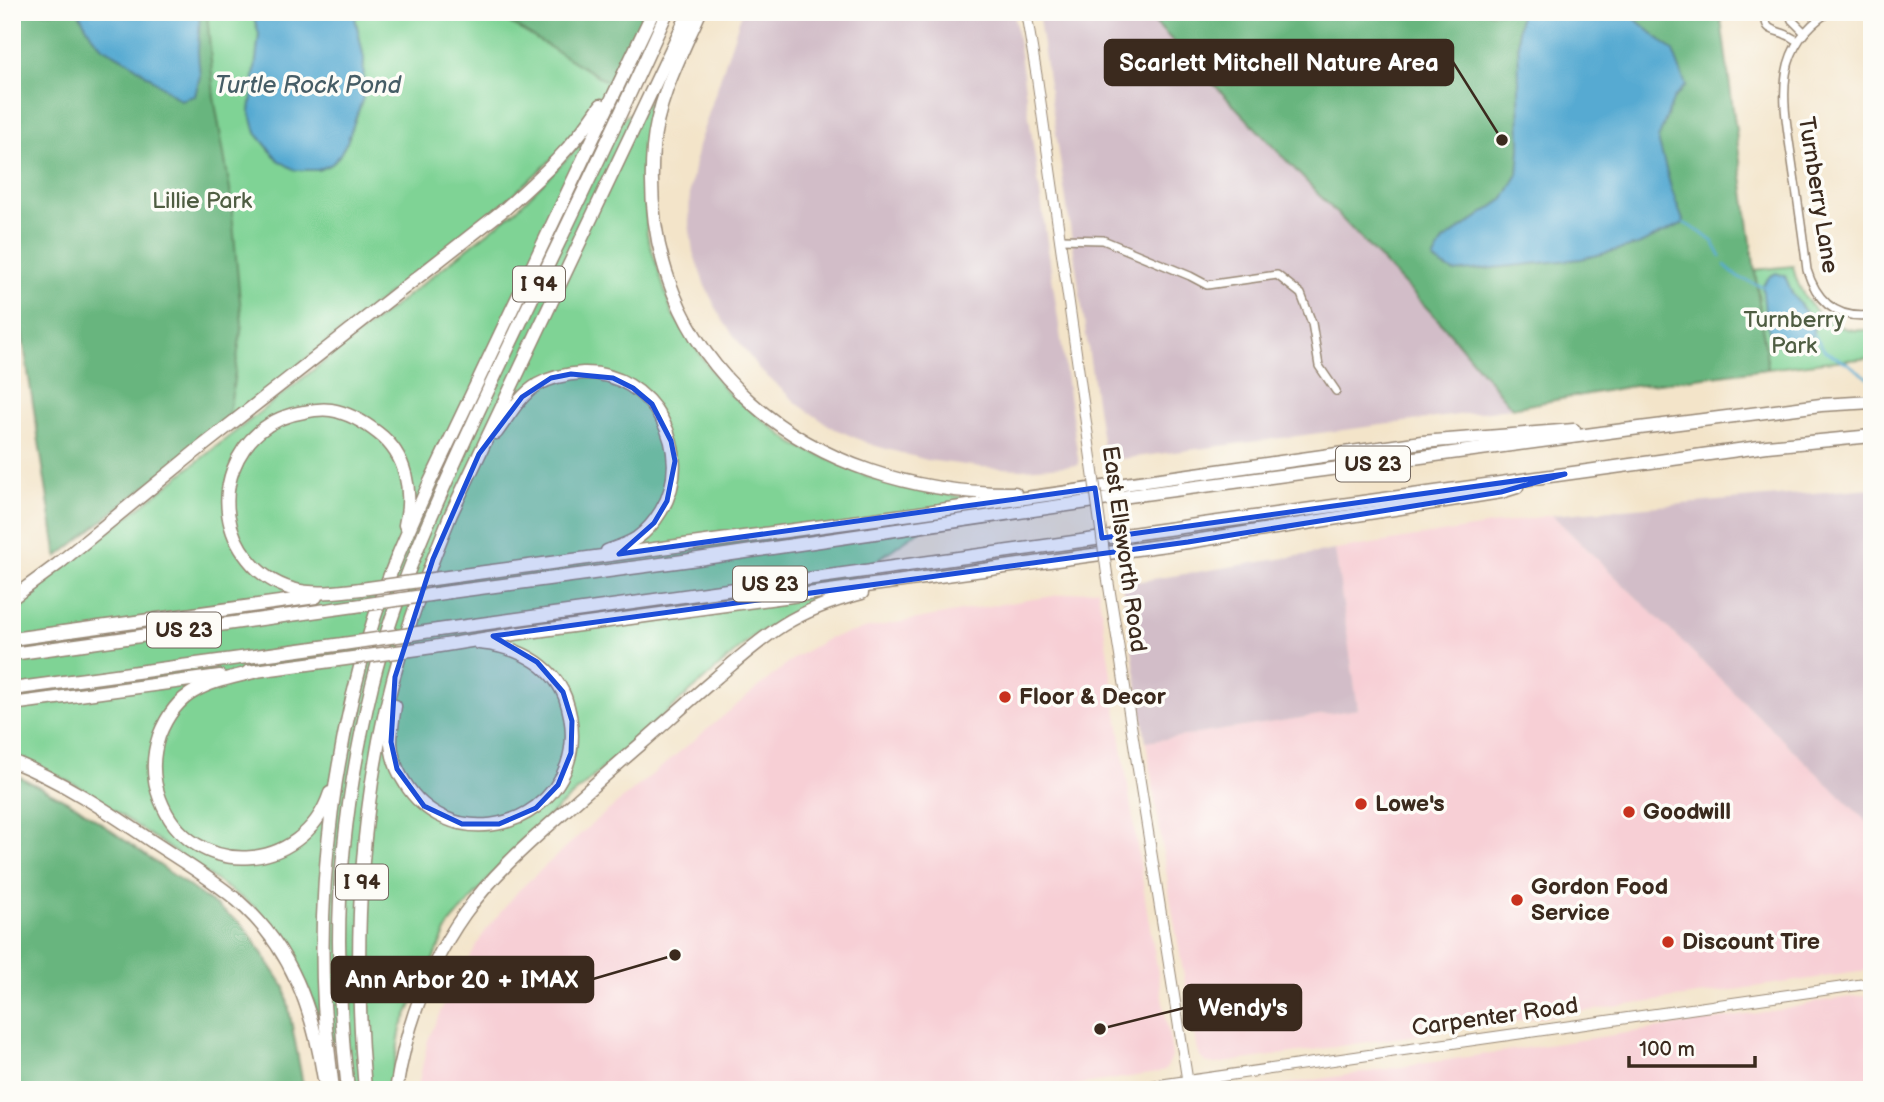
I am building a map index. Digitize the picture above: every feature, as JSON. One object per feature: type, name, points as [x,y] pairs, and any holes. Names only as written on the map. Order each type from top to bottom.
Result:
[{"type":"highway","points":[[333,1090],[324,1005],[324,902],[338,769],[350,709],[370,634],[401,548],[429,484],[653,12]]},
{"type":"highway","name":"I 94","points":[[348,1090],[342,1029],[339,938],[345,839],[360,739],[391,621],[426,526],[667,12]]},
{"type":"highway","name":"I 94","points":[[365,1090],[359,987],[362,872],[376,761],[402,649],[451,514],[689,12]]},
{"type":"highway","points":[[700,12],[661,107],[653,145],[652,192],[656,237],[668,279],[685,320],[712,361],[738,391],[767,418],[797,438],[835,457],[888,476],[933,486],[997,493],[1061,493]]},
{"type":"highway","points":[[12,597],[58,564],[195,452],[506,208],[554,165],[573,143],[625,70]]},
{"type":"highway","points":[[479,454],[522,397],[551,378],[590,373],[612,378],[633,388],[652,404],[664,421],[675,461],[673,482],[667,501],[654,523],[637,538],[620,547],[580,559]]},
{"type":"highway","name":"US 23","points":[[12,654],[1129,496],[1616,431],[1872,401]]},
{"type":"highway","points":[[343,591],[303,591],[280,584],[254,566],[233,534],[227,512],[227,492],[232,471],[240,455],[265,428],[295,413],[330,410],[366,423],[383,437],[397,455],[406,476],[409,494],[401,548]]},
{"type":"highway","points":[[12,639],[1422,442],[1564,430],[1616,431]]},
{"type":"highway","name":"US 23","points":[[12,689],[1767,446],[1872,436]]},
{"type":"highway","points":[[12,704],[1188,542],[1488,494],[1564,474]]},
{"type":"highway","points":[[396,1090],[407,1036],[422,990],[440,954],[465,914],[495,876],[522,849],[726,669],[784,624],[846,597],[904,582]]},
{"type":"highway","points":[[395,677],[398,693],[392,751],[397,769],[410,793],[441,817],[461,824],[480,826],[519,818],[536,808],[558,785],[563,775],[572,743],[569,710],[563,692],[551,674],[537,662],[502,646],[461,642]]},
{"type":"highway","points":[[257,671],[214,682],[194,691],[169,716],[156,747],[153,768],[156,788],[173,824],[187,839],[205,850],[225,856],[252,857],[278,851],[310,830],[326,804],[338,769]]},
{"type":"highway","points":[[12,761],[71,788],[104,809],[209,880],[238,902],[258,922],[282,953],[299,984],[312,1020],[325,1090]]},
{"type":"main road","name":"East Ellsworth Road","points":[[1026,12],[1107,574],[1189,1085]]},
{"type":"main road","name":"Carpenter Road","points":[[1124,1090],[1189,1085],[1872,983]]},
{"type":"street","points":[[1767,12],[1766,22],[1769,28],[1798,41]]},
{"type":"street","points":[[1789,12],[1792,20],[1804,32]]},
{"type":"street","name":"Turnberry Lane","points":[[1829,12],[1804,32],[1789,60],[1784,79],[1783,94],[1807,270],[1812,285],[1823,301],[1836,311],[1853,316],[1872,315]]},
{"type":"street","points":[[1060,239],[1104,240],[1207,285],[1276,275],[1301,294],[1312,323],[1319,366],[1336,391]]},
{"type":"highlighted area","points":[[571,374],[613,378],[633,388],[652,404],[671,441],[675,461],[667,501],[654,523],[619,554],[1095,488],[1102,538],[1565,474],[1501,492],[1188,542],[493,636],[537,662],[563,692],[572,721],[571,753],[558,785],[536,808],[499,824],[462,824],[424,806],[397,769],[391,742],[395,677],[433,559],[479,454],[522,397],[551,378]]},
{"type":"shaded area","points":[[742,12],[1014,12],[1079,465],[1022,469],[981,467],[927,460],[872,445],[833,428],[799,405],[759,369],[723,321],[705,286],[693,252],[689,223],[690,190],[698,146]]},
{"type":"shaded area","points":[[1038,12],[1145,12],[1444,326],[1512,408],[1105,461]]},
{"type":"shaded area","points":[[1872,488],[1872,827],[1552,515]]},
{"type":"shaded area","points":[[1552,515],[1872,827],[1872,970],[1215,1064],[1205,1062],[1200,1057],[1196,1044],[1146,742],[1358,709],[1335,550]]},
{"type":"shaded area","points":[[1335,550],[1358,709],[1146,742],[1122,584]]},
{"type":"shaded area","points":[[1098,589],[1171,1048],[1172,1057],[1166,1069],[1157,1073],[1041,1090],[417,1090],[428,1040],[447,997],[485,931],[519,890],[587,828],[794,658],[829,638],[868,628]]},
{"type":"shaded area","points":[[1872,994],[1872,1090],[1248,1090],[1786,1009]]},
{"type":"green space","name":"Lillie Park","points":[[12,12],[649,12],[605,95],[561,151],[504,203],[228,421],[12,269]]},
{"type":"green space","points":[[12,12],[207,12],[214,97],[230,189],[242,324],[228,421],[57,557],[12,269]]},
{"type":"green space","points":[[476,12],[649,12],[611,84],[508,22]]},
{"type":"green space","points":[[1145,12],[1720,12],[1768,369],[1627,387],[1512,408],[1444,326]]},
{"type":"green space","points":[[657,97],[645,156],[647,234],[672,313],[725,390],[794,444],[872,478],[966,498],[821,599],[755,635],[526,836],[449,925],[401,1028],[390,1090],[359,1090],[318,1014],[302,974],[256,908],[80,787],[12,754],[12,605],[516,210],[580,145]]},
{"type":"green space","name":"Turnberry Park","points":[[1793,266],[1803,293],[1820,314],[1844,328],[1872,329],[1872,358],[1768,369],[1755,270]]},
{"type":"green space","points":[[12,773],[77,806],[244,926],[285,988],[304,1090],[12,1090]]},
{"type":"water","name":"Turtle Rock Pond","points":[[78,12],[200,12],[200,76],[195,96],[180,100],[131,63],[102,47]]},
{"type":"water","name":"Turtle Rock Pond","points":[[252,12],[354,12],[364,58],[363,98],[347,142],[332,164],[318,170],[295,170],[278,160],[256,133],[250,112],[259,34]]},
{"type":"water","points":[[1520,12],[1627,12],[1673,51],[1686,85],[1674,98],[1658,139],[1684,223],[1638,245],[1581,259],[1454,272],[1433,260],[1443,241],[1504,199],[1518,174]]},
{"type":"water","points":[[1776,273],[1785,276],[1793,295],[1814,324],[1813,334],[1806,341],[1778,344],[1773,339],[1766,317],[1762,286]]},
{"type":"waterway","points":[[1684,223],[1713,242],[1721,257]]},
{"type":"waterway","points":[[1725,265],[1737,276],[1762,286]]},
{"type":"waterway","points":[[1813,334],[1825,351],[1870,379]]},
{"type":"place","name":"Scarlett Mitchell Nature Area","points":[[1502,140]]},
{"type":"place","name":"Floor & Decor","points":[[1005,697]]},
{"type":"place","name":"Lowe's","points":[[1361,804]]},
{"type":"place","name":"Goodwill","points":[[1629,812]]},
{"type":"place","name":"Gordon Food Service","points":[[1517,900]]},
{"type":"place","name":"Discount Tire","points":[[1668,942]]},
{"type":"place","name":"Ann Arbor 20 + IMAX","points":[[675,955]]},
{"type":"place","name":"Wendy's","points":[[1100,1029]]}]
